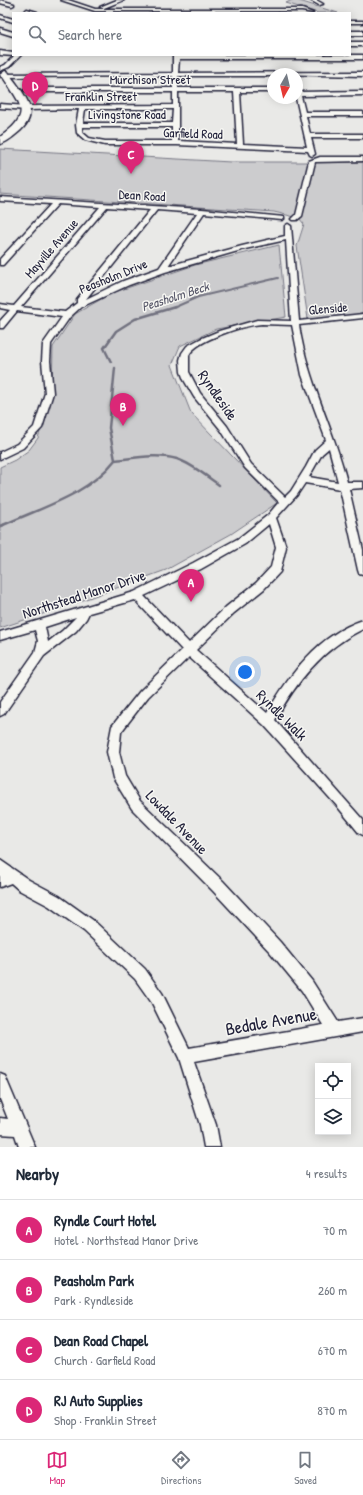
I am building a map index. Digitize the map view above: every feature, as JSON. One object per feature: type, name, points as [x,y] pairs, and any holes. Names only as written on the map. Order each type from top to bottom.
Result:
[{"type":"main road","points":[[0,141],[21,125],[26,117],[24,108],[3,73]]},
{"type":"main road","points":[[0,138],[19,121],[24,108]]},
{"type":"street","points":[[62,0],[95,10],[302,10],[308,12]]},
{"type":"street","points":[[90,12],[122,0]]},
{"type":"street","points":[[312,0],[321,4]]},
{"type":"street","points":[[0,1],[12,5]]},
{"type":"street","points":[[27,10],[32,12]]},
{"type":"street","points":[[0,16],[12,21]]},
{"type":"street","points":[[351,22],[363,22]]},
{"type":"street","points":[[0,30],[12,34]]},
{"type":"street","points":[[351,33],[363,33]]},
{"type":"street","points":[[351,44],[363,44]]},
{"type":"street","points":[[0,53],[12,55]]},
{"type":"street","points":[[3,73],[17,56]]},
{"type":"street","points":[[175,143],[176,56],[363,57]]},
{"type":"street","points":[[3,73],[21,75],[267,74]]},
{"type":"street","points":[[303,74],[363,74]]},
{"type":"street","points":[[47,90],[50,75]]},
{"type":"street","name":"Murchison Street","points":[[27,90],[267,90]]},
{"type":"street","points":[[237,90],[240,146]]},
{"type":"street","points":[[303,92],[363,94]]},
{"type":"street","points":[[282,218],[280,222],[288,226],[296,224],[296,220],[294,219],[299,216],[309,169],[314,160],[300,104]]},
{"type":"street","name":"Franklin Street","points":[[0,106],[24,108],[176,107]]},
{"type":"street","points":[[79,125],[82,107]]},
{"type":"street","points":[[303,114],[363,114]]},
{"type":"street","name":"Garfield Road","points":[[79,125],[79,132],[82,136],[95,142],[175,143],[311,149]]},
{"type":"street","name":"Livingstone Road","points":[[79,125],[176,125]]},
{"type":"street","points":[[308,136],[363,136]]},
{"type":"street","points":[[314,160],[363,159]]},
{"type":"street","name":"Dean Road","points":[[2,200],[202,211],[282,218],[288,217],[294,219]]},
{"type":"street","points":[[0,262],[57,202]]},
{"type":"street","name":"Mayville Avenue","points":[[0,326],[105,205]]},
{"type":"street","points":[[78,305],[155,208]]},
{"type":"street","points":[[162,270],[202,211]]},
{"type":"street","points":[[288,226],[295,323],[304,369],[331,441],[363,570]]},
{"type":"street","name":"Peasholm Drive","points":[[0,456],[20,446],[38,428],[49,392],[46,361],[47,344],[67,315],[78,305],[126,282],[162,270],[244,247],[289,237]]},
{"type":"street","points":[[0,306],[67,315]]},
{"type":"street","name":"Glenside","points":[[295,323],[336,321],[363,316]]},
{"type":"street","name":"Ryndleside","points":[[285,502],[261,481],[247,464],[221,424],[204,404],[186,377],[184,357],[188,349],[196,343],[256,322],[295,323]]},
{"type":"street","name":"Northstead Manor Drive","points":[[0,636],[136,595],[185,572],[242,541],[271,517],[294,493],[304,480],[318,452],[331,441]]},
{"type":"street","points":[[304,480],[343,486],[363,485]]},
{"type":"street","name":"Lowdale Avenue","points":[[271,517],[282,547],[276,569],[260,586],[230,610],[144,694],[116,730],[113,752],[119,778],[136,805],[218,886],[275,947],[307,986],[334,1029]]},
{"type":"street","name":"Ryndle Walk","points":[[136,595],[189,650],[268,721],[341,802],[363,830]]},
{"type":"street","points":[[0,711],[40,653],[73,627],[82,618],[86,611]]},
{"type":"street","points":[[39,624],[43,641],[40,653]]},
{"type":"street","points":[[268,721],[281,698],[297,675],[311,659],[326,644],[346,631],[363,624]]},
{"type":"street","points":[[0,866],[6,878],[54,901],[89,926],[140,974],[157,998],[185,1056],[208,1125],[212,1147]]},
{"type":"street","name":"Bedale Avenue","points":[[185,1056],[363,1025]]},
{"type":"street","points":[[0,1081],[27,1147]]},
{"type":"street","points":[[0,1126],[19,1128]]},
{"type":"shaded area","points":[[296,0],[335,12],[315,12],[286,3]]},
{"type":"shaded area","points":[[0,149],[231,162],[363,162],[363,312],[351,316],[308,319],[297,246],[304,224],[299,218],[274,212],[0,194]]},
{"type":"shaded area","points":[[279,245],[286,317],[216,329],[180,346],[172,365],[191,413],[277,503],[231,534],[166,570],[64,607],[0,628],[0,467],[15,460],[29,450],[38,438],[52,394],[53,347],[75,314],[112,293],[195,265]]},
{"type":"waterway","name":"Peasholm Beck","points":[[173,308],[198,297],[278,278]]},
{"type":"waterway","name":"Peasholm Beck","points":[[111,362],[104,348],[116,331],[135,319],[175,307]]},
{"type":"waterway","name":"Peasholm Beck","points":[[115,368],[109,428],[115,460]]},
{"type":"waterway","points":[[115,460],[154,456],[170,457],[183,461],[219,485]]},
{"type":"waterway","name":"Peasholm Beck","points":[[1,526],[77,492],[91,483],[115,460]]},
{"type":"place","name":"RJ Auto Supplies","points":[[35,105]]},
{"type":"place","name":"Dean Road Chapel","points":[[131,174]]},
{"type":"place","name":"Peasholm Park","points":[[123,426]]},
{"type":"place","name":"Ryndle Court Hotel","points":[[191,602]]}]
